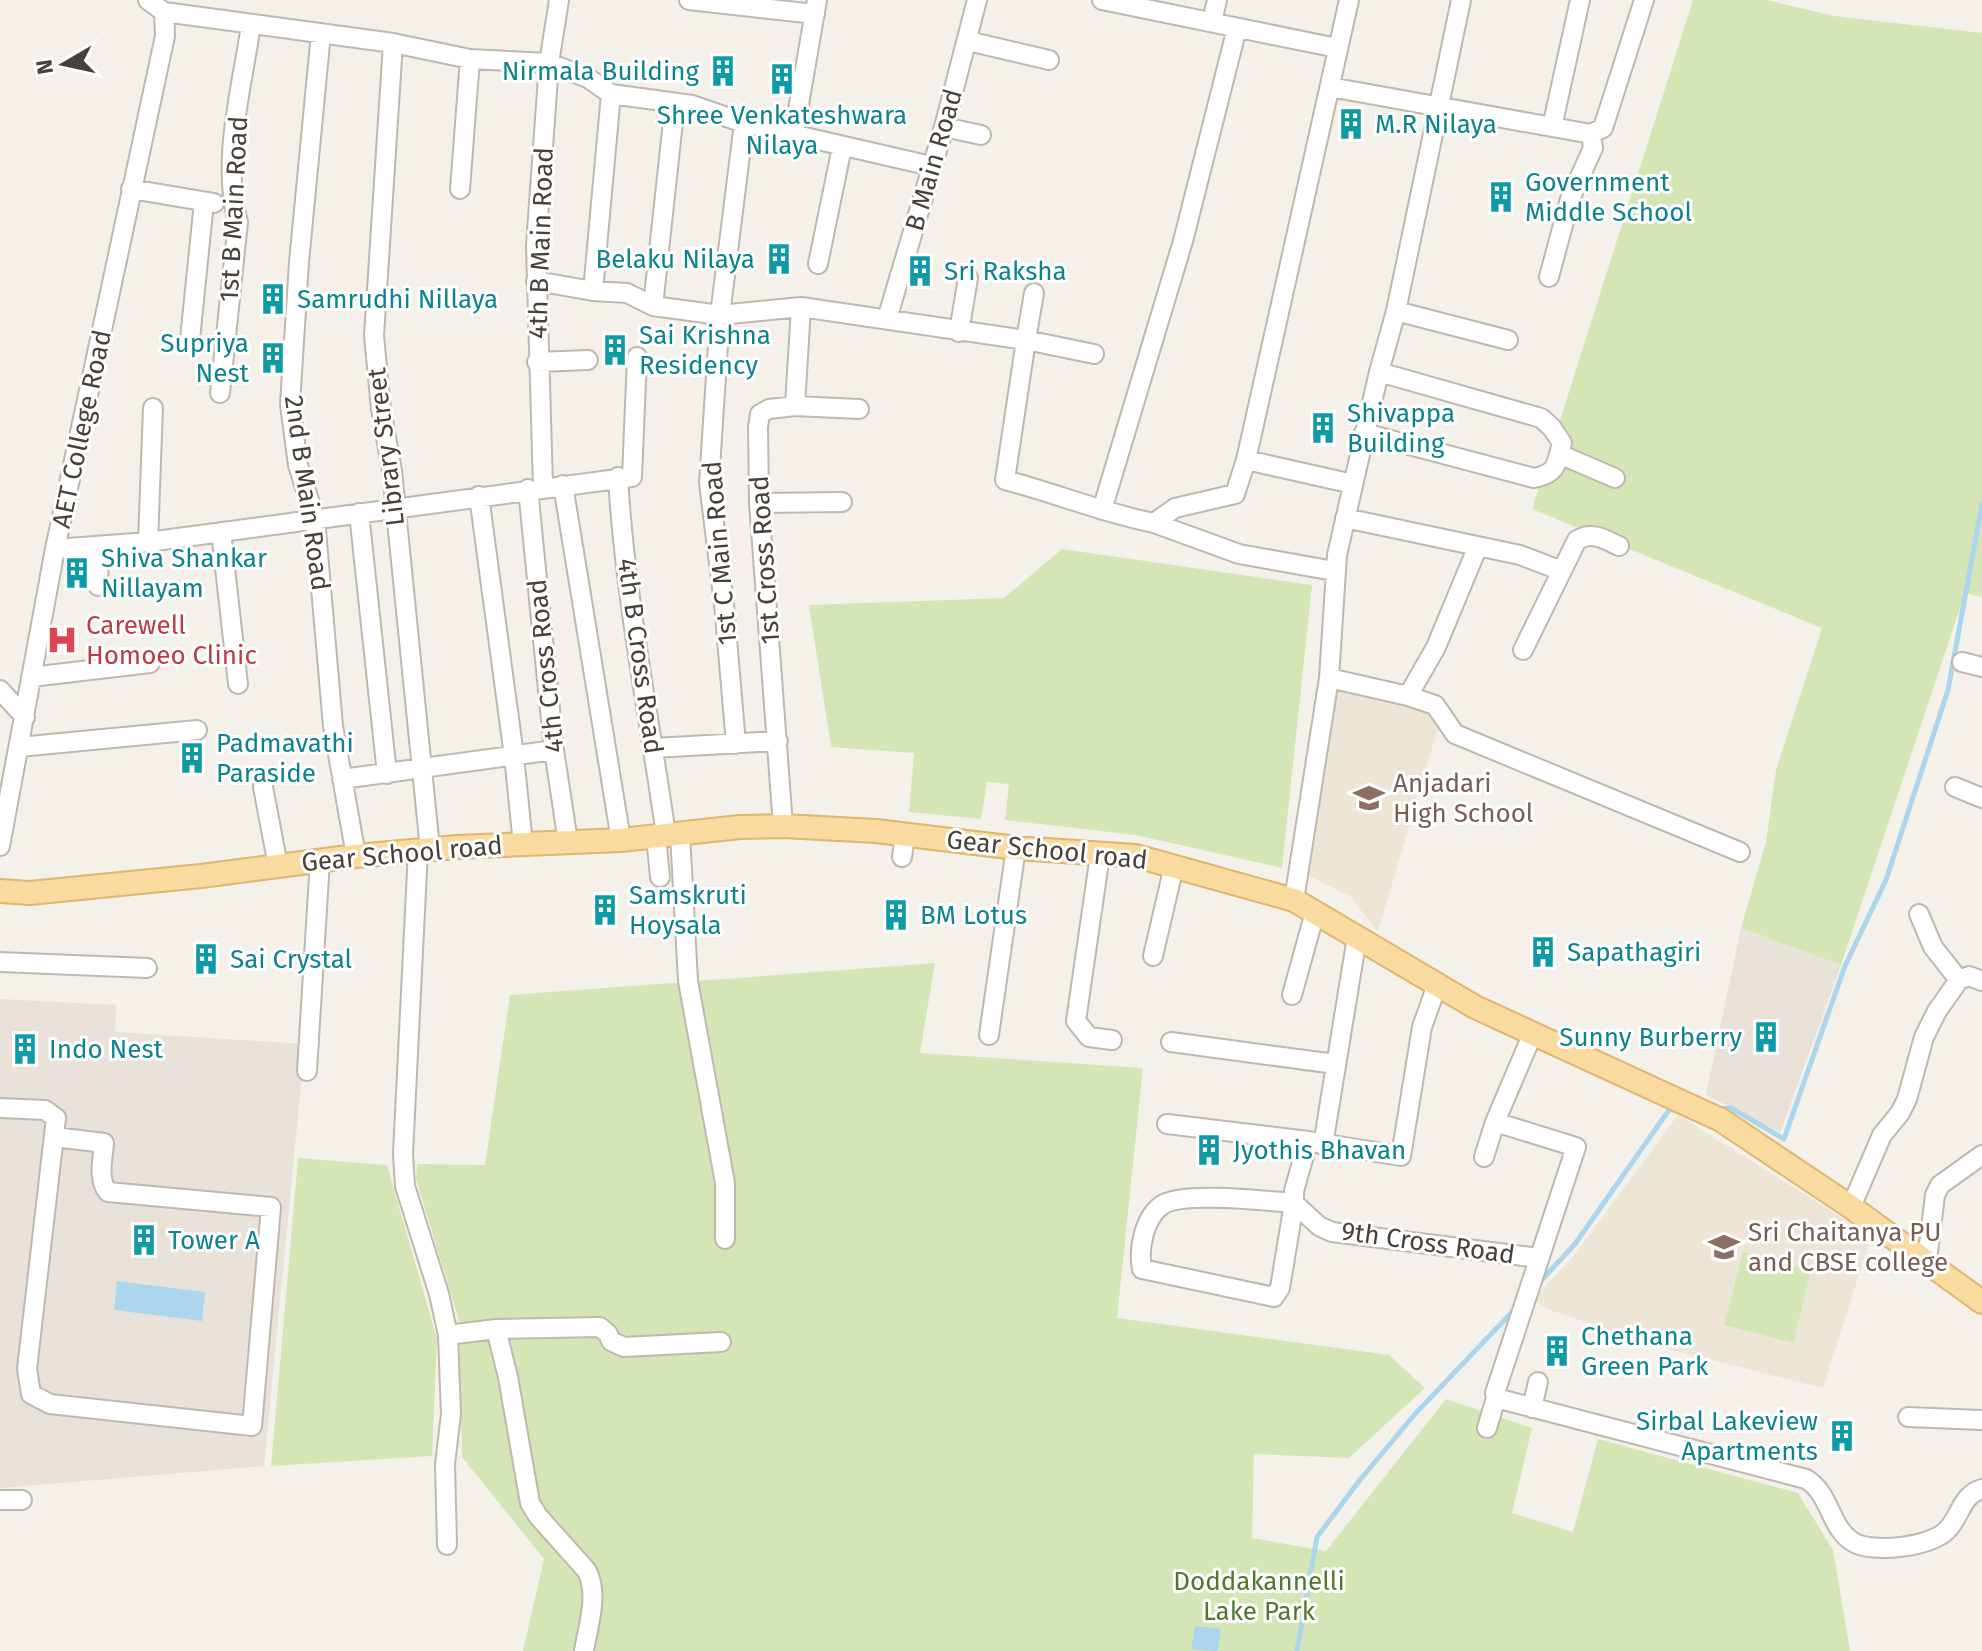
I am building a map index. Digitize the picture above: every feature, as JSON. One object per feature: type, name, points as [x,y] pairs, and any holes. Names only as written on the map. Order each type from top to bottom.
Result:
[{"type":"main road","name":"Gear School road","points":[[0,891],[30,893],[356,856],[621,840],[740,827],[783,826],[903,846],[1016,848],[1136,856],[1294,900],[1475,1007],[1721,1120],[1851,1207],[1982,1302]]},
{"type":"street","points":[[148,0],[164,12],[393,43],[470,59],[549,63],[588,78],[611,94],[692,105],[744,123],[931,166]]},
{"type":"street","name":"4th B Main Road","points":[[535,488],[536,245],[549,63],[559,0]]},
{"type":"street","points":[[689,0],[816,7],[794,133]]},
{"type":"street","name":"B Main Road","points":[[887,319],[944,127],[977,0]]},
{"type":"street","points":[[1102,0],[1337,48]]},
{"type":"street","points":[[1212,22],[1217,0]]},
{"type":"street","points":[[1154,523],[1182,505],[1235,494],[1246,460],[1349,0]]},
{"type":"street","points":[[1294,900],[1329,678],[1334,571],[1364,433],[1396,311],[1461,0]]},
{"type":"street","points":[[1552,127],[1580,0]]},
{"type":"street","points":[[1330,87],[1591,134],[1603,128],[1644,0]]},
{"type":"street","name":"AET College Road","points":[[0,846],[55,549],[165,36],[164,12]]},
{"type":"street","name":"1st B Main Road","points":[[220,393],[238,222],[232,201],[232,150],[251,25]]},
{"type":"street","points":[[1102,510],[1183,241],[1237,28]]},
{"type":"street","name":"2nd B Main Road","points":[[321,33],[299,262],[290,405],[298,465],[315,519],[333,726],[356,856]]},
{"type":"street","points":[[968,41],[1049,60]]},
{"type":"street","name":"Library Street","points":[[393,43],[374,336],[381,409],[392,471],[420,769],[424,850],[403,1154],[405,1186],[439,1294],[448,1335],[451,1414],[445,1464],[447,1545]]},
{"type":"street","points":[[460,189],[470,59]]},
{"type":"street","points":[[593,291],[611,94]]},
{"type":"street","points":[[653,306],[675,103]]},
{"type":"street","name":"1st C Main Road","points":[[736,744],[724,604],[709,483],[720,315],[744,123]]},
{"type":"street","points":[[944,127],[981,135]]},
{"type":"street","points":[[1549,277],[1570,199],[1593,148],[1591,134]]},
{"type":"street","points":[[818,264],[842,147]]},
{"type":"street","points":[[131,189],[204,202],[221,204],[232,201]]},
{"type":"street","points":[[190,339],[204,202]]},
{"type":"street","points":[[959,332],[968,278]]},
{"type":"street","points":[[536,281],[593,291],[627,293],[653,306],[720,315],[801,307],[1026,340],[1094,354]]},
{"type":"street","points":[[1034,293],[1005,480],[1154,523],[1239,554],[1334,571]]},
{"type":"street","points":[[795,406],[801,307]]},
{"type":"street","points":[[1396,311],[1508,340]]},
{"type":"street","points":[[55,549],[148,542],[632,477],[637,357]]},
{"type":"street","points":[[537,362],[588,360]]},
{"type":"street","points":[[1364,433],[1526,477],[1549,475],[1555,468],[1562,443],[1541,418],[1379,372]]},
{"type":"street","name":"1st Cross Road","points":[[783,826],[759,503],[760,414],[769,409],[795,406],[859,409]]},
{"type":"street","points":[[148,542],[153,408]]},
{"type":"street","points":[[1559,454],[1615,478]]},
{"type":"street","points":[[1246,460],[1353,484]]},
{"type":"street","name":"4th B Cross Road","points":[[618,477],[629,598],[667,835]]},
{"type":"street","points":[[563,485],[621,840]]},
{"type":"street","name":"4th Cross Road","points":[[535,488],[554,750],[568,842]]},
{"type":"street","points":[[479,496],[523,844]]},
{"type":"street","points":[[759,503],[842,502]]},
{"type":"street","points":[[359,513],[387,774]]},
{"type":"street","points":[[1345,518],[1520,555],[1562,571]]},
{"type":"street","points":[[221,532],[238,684]]},
{"type":"street","points":[[1523,650],[1577,540],[1597,536],[1619,546]]},
{"type":"street","points":[[98,586],[99,546]]},
{"type":"street","points":[[1408,696],[1436,647],[1478,546]]},
{"type":"street","points":[[1962,662],[1982,667]]},
{"type":"street","points":[[31,677],[150,663]]},
{"type":"street","points":[[1329,678],[1435,705],[1455,734],[1740,852]]},
{"type":"street","points":[[0,690],[25,717]]},
{"type":"street","points":[[19,747],[197,730]]},
{"type":"street","points":[[654,748],[778,741]]},
{"type":"street","points":[[342,779],[554,750]]},
{"type":"street","points":[[263,787],[278,866]]},
{"type":"street","points":[[1955,787],[1982,798]]},
{"type":"street","points":[[660,877],[667,835]]},
{"type":"street","points":[[667,835],[688,981],[725,1183],[725,1239]]},
{"type":"street","points":[[989,1035],[1016,848]]},
{"type":"street","points":[[1100,855],[1076,1021],[1089,1037],[1112,1040]]},
{"type":"street","points":[[307,1071],[320,860]]},
{"type":"street","points":[[1153,956],[1174,866]]},
{"type":"street","points":[[1292,995],[1315,912]]},
{"type":"street","points":[[1919,914],[1933,947],[1959,980]]},
{"type":"street","points":[[1294,1203],[1198,1198],[1163,1205],[1149,1221],[1140,1256],[1142,1269],[1274,1297],[1280,1288],[1294,1203],[1294,1191],[1316,1143],[1335,1064],[1357,937]]},
{"type":"street","points":[[0,962],[147,968]]},
{"type":"street","points":[[1851,1207],[1882,1135],[1907,1099],[1924,1037],[1937,1011],[1959,980],[1969,976],[1982,981]]},
{"type":"street","points":[[1167,1124],[1401,1156],[1422,1027],[1437,985]]},
{"type":"street","points":[[1484,1157],[1495,1122],[1533,1033]]},
{"type":"street","points":[[1171,1042],[1335,1064]]},
{"type":"street","points":[[0,1108],[45,1110],[56,1118],[27,1369],[31,1394],[50,1404],[252,1426],[271,1207],[108,1192],[103,1187],[102,1178],[104,1143],[55,1137]]},
{"type":"street","points":[[1487,1428],[1495,1393],[1576,1147],[1495,1122]]},
{"type":"street","points":[[1927,1261],[1935,1195],[1940,1185],[1982,1155]]},
{"type":"street","name":"9th Cross Road","points":[[1294,1203],[1319,1226],[1332,1232],[1539,1258]]},
{"type":"street","points":[[448,1335],[496,1329],[600,1327],[611,1341],[624,1347],[721,1342]]},
{"type":"street","points":[[496,1329],[508,1377],[530,1503],[593,1582],[584,1651]]},
{"type":"street","points":[[1532,1408],[1538,1382]]},
{"type":"street","points":[[1496,1398],[1806,1479],[1817,1486],[1826,1499],[1842,1535],[1858,1545],[1907,1547],[1934,1539],[1947,1532],[1964,1501],[1982,1489]]},
{"type":"street","points":[[1908,1417],[1982,1420]]},
{"type":"street","points":[[0,1500],[22,1500]]},
{"type":"shaded area","name":"Anjadari High School","points":[[1337,689],[1436,712],[1440,720],[1378,932],[1350,896],[1309,876]]},
{"type":"shaded area","points":[[1741,928],[1841,965],[1780,1133],[1706,1095]]},
{"type":"shaded area","points":[[0,999],[116,1005],[115,1032],[305,1044],[264,1466],[0,1488]]},
{"type":"shaded area","name":"Sri Chaitanya PU and CBSE college","points":[[1678,1115],[1871,1236],[1823,1388],[1668,1349],[1547,1309],[1533,1299],[1572,1258]]},
{"type":"green space","points":[[1693,0],[1767,0],[1834,16],[1982,33],[1982,597],[1965,593],[1841,965],[1741,928],[1766,842],[1776,770],[1822,628],[1532,509]]},
{"type":"green space","points":[[1062,549],[1312,585],[1282,868],[1136,835],[1005,820],[1009,784],[987,782],[981,819],[909,812],[914,753],[831,747],[809,605],[1004,598]]},
{"type":"green space","name":"Doddakannelli Lake Park","points":[[935,963],[920,1053],[1143,1068],[1117,1318],[1389,1355],[1425,1388],[1349,1458],[1254,1454],[1252,1538],[1326,1551],[1446,1399],[1532,1428],[1512,1513],[1573,1532],[1598,1439],[1798,1493],[1833,1550],[1850,1651],[523,1651],[544,1559],[462,1457],[459,1321],[416,1179],[417,1164],[485,1165],[510,995]]},
{"type":"green space","points":[[298,1158],[387,1165],[437,1339],[432,1456],[271,1466]]},
{"type":"green space","points":[[1743,1252],[1811,1270],[1793,1343],[1724,1325]]},
{"type":"water","points":[[117,1281],[205,1292],[202,1321],[114,1310]]},
{"type":"water","points":[[1195,1626],[1221,1629],[1218,1651],[1191,1650]]},
{"type":"waterway","points":[[1717,1109],[1731,1108],[1784,1139],[1845,966],[1886,880],[1948,690],[1982,504]]},
{"type":"waterway","points":[[1537,1285],[1575,1244],[1669,1110],[1680,1110]]},
{"type":"waterway","points":[[1297,1651],[1317,1537],[1415,1414],[1514,1310]]},
{"type":"place","name":"Nirmala Building","points":[[723,71]]},
{"type":"place","name":"Shree Venkateshwara Nilaya","points":[[782,79]]},
{"type":"place","name":"M.R Nilaya","points":[[1351,124]]},
{"type":"place","name":"Government Middle School","points":[[1501,197]]},
{"type":"place","name":"Belaku Nilaya","points":[[779,259]]},
{"type":"place","name":"Sri Raksha","points":[[920,271]]},
{"type":"place","name":"Samrudhi Nillaya","points":[[273,299]]},
{"type":"place","name":"Sai Krishna Residency","points":[[615,350]]},
{"type":"place","name":"Supriya Nest","points":[[273,358]]},
{"type":"place","name":"Shivappa Building","points":[[1323,428]]},
{"type":"place","name":"Shiva Shankar Nillayam","points":[[77,573]]},
{"type":"place","name":"Carewell Homoeo Clinic","points":[[62,640]]},
{"type":"place","name":"Padmavathi Paraside","points":[[192,758]]},
{"type":"place","name":"Anjadari High School","points":[[1369,798]]},
{"type":"place","name":"Samskruti Hoysala","points":[[605,910]]},
{"type":"place","name":"BM Lotus","points":[[896,915]]},
{"type":"place","name":"Sapathagiri","points":[[1543,952]]},
{"type":"place","name":"Sai Crystal","points":[[206,959]]},
{"type":"place","name":"Sunny Burberry","points":[[1766,1037]]},
{"type":"place","name":"Indo Nest","points":[[25,1049]]},
{"type":"place","name":"Jyothis Bhavan","points":[[1209,1150]]},
{"type":"place","name":"Tower A","points":[[144,1240]]},
{"type":"place","name":"Sri Chaitanya PU and CBSE college","points":[[1724,1247]]},
{"type":"place","name":"Chethana Green Park","points":[[1557,1351]]},
{"type":"place","name":"Sirbal Lakeview Apartments","points":[[1842,1436]]}]
